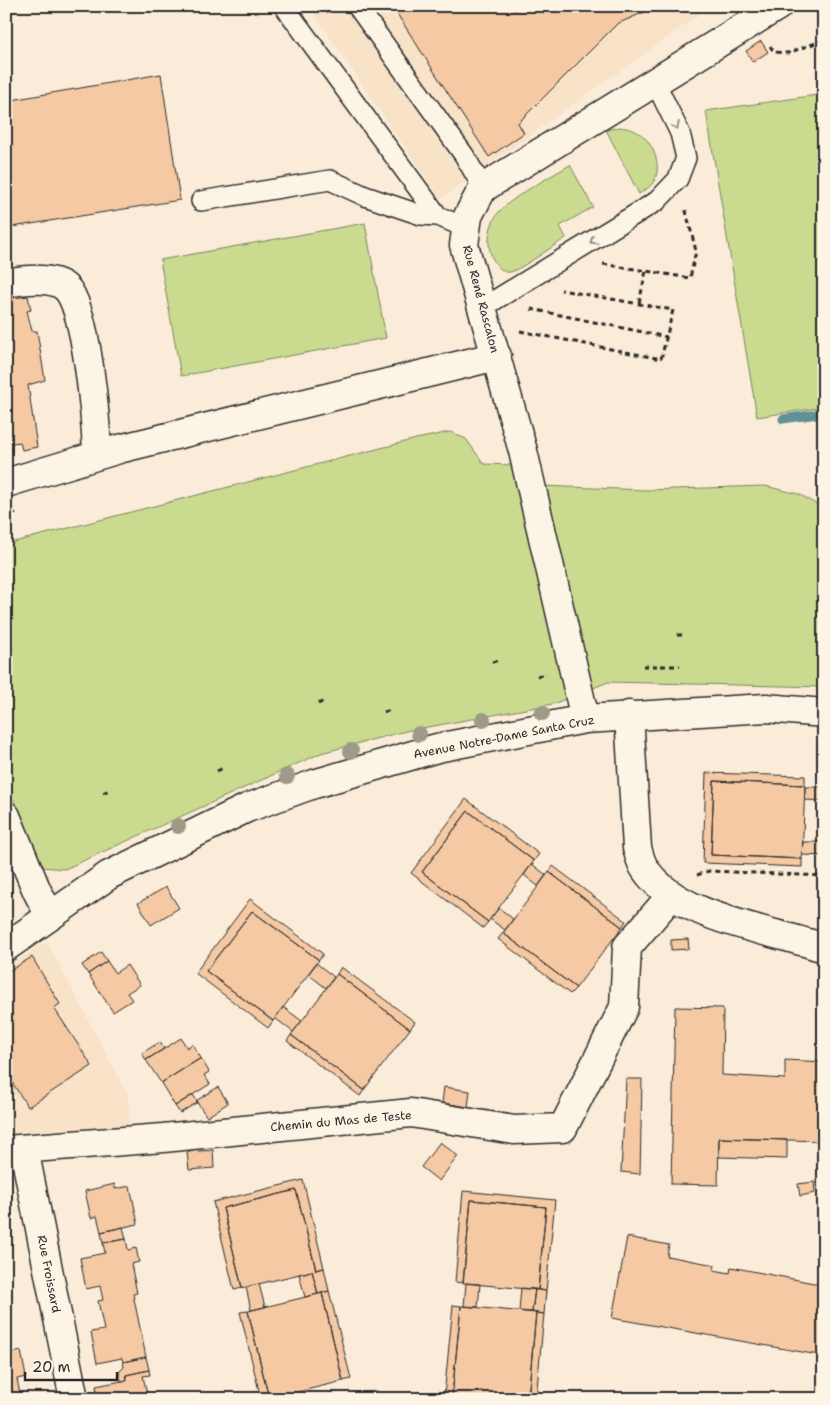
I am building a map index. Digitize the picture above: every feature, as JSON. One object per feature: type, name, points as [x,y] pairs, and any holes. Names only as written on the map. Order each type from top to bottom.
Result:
[{"type":"street","points":[[483,188],[767,13]]},
{"type":"street","name":"Rue René Rascalon","points":[[483,188],[468,216],[464,245],[488,305],[493,345],[523,451],[585,718]]},
{"type":"street","points":[[6,283],[34,280],[53,282],[65,287],[74,299],[84,338],[96,419],[97,455]]},
{"type":"street","points":[[6,483],[97,455],[493,345]]},
{"type":"street","name":"Avenue Notre-Dame Santa Cruz","points":[[6,947],[31,932],[50,916],[109,875],[247,808],[314,784],[437,748],[585,718],[766,708],[824,713]]},
{"type":"street","points":[[629,715],[637,848],[644,868],[658,885],[671,896],[703,911],[753,928],[824,948]]},
{"type":"street","points":[[6,816],[37,891],[50,916]]},
{"type":"street","name":"Chemin du Mas de Teste","points":[[15,1149],[163,1138],[411,1113],[514,1130],[563,1128],[624,1007],[627,947],[671,896]]},
{"type":"street","name":"Rue Froissard","points":[[15,1149],[74,1399]]},
{"type":"lane","points":[[284,6],[438,216]]},
{"type":"lane","points":[[357,6],[464,154],[483,188]]},
{"type":"lane","points":[[488,305],[658,201],[678,179],[686,158],[680,133],[655,82]]},
{"type":"lane","points":[[201,201],[330,180],[365,196],[421,215],[438,216],[466,228]]},
{"type":"path","points":[[767,13],[774,52],[788,53],[824,40]]},
{"type":"path","points":[[566,257],[690,278],[696,251],[678,179]]},
{"type":"path","points":[[639,303],[646,271]]},
{"type":"path","points":[[493,345],[510,329],[661,359],[673,310],[523,283]]},
{"type":"path","points":[[488,305],[667,336]]},
{"type":"path","points":[[677,635],[684,635]]},
{"type":"path","points":[[492,662],[499,660]]},
{"type":"path","points":[[643,666],[680,666]]},
{"type":"path","points":[[318,704],[324,701]]},
{"type":"path","points":[[384,712],[391,710]]},
{"type":"path","points":[[217,771],[223,768]]},
{"type":"path","points":[[103,793],[109,790]]},
{"type":"path","points":[[695,878],[699,874],[709,871],[824,876]]},
{"type":"shaded area","points":[[309,6],[711,6],[440,199]]},
{"type":"shaded area","points":[[47,942],[128,1095],[130,1132],[6,1141],[6,967]]},
{"type":"green space","points":[[824,94],[824,407],[757,417],[706,111]]},
{"type":"green space","points":[[620,127],[628,128],[644,137],[656,157],[656,178],[651,185],[639,194],[606,130]]},
{"type":"green space","points":[[570,165],[593,207],[560,226],[566,238],[515,270],[510,272],[503,271],[493,260],[489,246],[490,231],[495,218],[513,200]]},
{"type":"green space","points":[[365,223],[386,338],[181,376],[160,260]]},
{"type":"green space","points":[[450,432],[466,439],[484,464],[514,465],[541,486],[646,490],[765,486],[799,494],[824,509],[824,687],[608,682],[553,704],[406,731],[321,753],[65,869],[41,867],[6,781],[6,544],[416,439]]},
{"type":"building","points":[[392,6],[510,6],[514,11],[519,6],[658,6],[617,24],[518,123],[524,133],[489,157]]},
{"type":"building","points":[[761,41],[768,52],[753,62],[746,51]]},
{"type":"building","points":[[161,74],[180,200],[6,228],[6,101]]},
{"type":"building","points":[[28,296],[31,310],[27,311],[32,331],[37,331],[45,380],[28,385],[37,447],[22,450],[20,442],[6,444],[6,299]]},
{"type":"building","points":[[706,773],[805,776],[805,785],[714,781],[711,855],[802,859],[802,867],[703,863]]},
{"type":"building","points":[[714,781],[805,785],[802,859],[711,855]]},
{"type":"building","points":[[805,787],[824,787],[824,801],[805,800]]},
{"type":"building","points":[[466,799],[539,854],[534,861],[468,811],[422,872],[488,922],[483,928],[411,873]]},
{"type":"building","points":[[468,811],[534,861],[488,922],[422,872]]},
{"type":"building","points":[[803,842],[824,842],[824,856],[802,855]]},
{"type":"building","points":[[532,864],[546,875],[538,886],[524,875]]},
{"type":"building","points":[[553,866],[626,921],[622,927],[549,872]]},
{"type":"building","points":[[549,872],[622,927],[576,988],[503,933]]},
{"type":"building","points":[[166,887],[179,908],[151,925],[138,903]]},
{"type":"building","points":[[250,899],[323,954],[319,960],[252,911],[206,971],[273,1021],[268,1028],[195,973]]},
{"type":"building","points":[[499,908],[513,919],[505,930],[490,919]]},
{"type":"building","points":[[252,911],[319,960],[273,1021],[206,971]]},
{"type":"building","points":[[503,933],[576,988],[570,994],[498,939]]},
{"type":"building","points":[[688,939],[689,949],[671,950],[671,940]]},
{"type":"building","points":[[101,952],[107,961],[88,974],[82,965]]},
{"type":"building","points":[[32,957],[60,1004],[54,1008],[92,1066],[28,1107],[6,1073],[6,973]]},
{"type":"building","points":[[107,961],[115,973],[127,965],[140,985],[127,993],[132,1000],[113,1012],[88,974]]},
{"type":"building","points":[[316,963],[334,977],[326,988],[308,974]]},
{"type":"building","points":[[341,967],[415,1022],[410,1029],[337,974]]},
{"type":"building","points":[[337,974],[410,1029],[364,1090],[291,1035]]},
{"type":"building","points":[[283,1007],[302,1021],[293,1032],[275,1018]]},
{"type":"building","points":[[675,1007],[723,1008],[722,1075],[785,1079],[785,1060],[824,1062],[824,1141],[719,1138],[718,1185],[671,1184]]},
{"type":"building","points":[[291,1035],[364,1090],[360,1096],[287,1041]]},
{"type":"building","points":[[181,1038],[187,1048],[192,1044],[201,1058],[161,1083],[146,1060]]},
{"type":"building","points":[[160,1042],[164,1049],[146,1060],[142,1053]]},
{"type":"building","points":[[201,1058],[209,1072],[204,1075],[210,1084],[175,1106],[161,1083]]},
{"type":"building","points":[[626,1079],[642,1079],[640,1174],[621,1172]]},
{"type":"building","points":[[218,1087],[228,1103],[207,1117],[196,1101]]},
{"type":"building","points":[[444,1087],[470,1091],[468,1107],[442,1103]]},
{"type":"building","points":[[193,1095],[198,1102],[180,1113],[175,1106]]},
{"type":"building","points":[[719,1138],[787,1140],[787,1159],[719,1157]]},
{"type":"building","points":[[440,1142],[458,1156],[439,1181],[421,1167]]},
{"type":"building","points":[[213,1150],[214,1168],[189,1170],[187,1152]]},
{"type":"building","points":[[303,1180],[324,1268],[316,1270],[296,1190],[223,1208],[242,1288],[234,1290],[213,1202]]},
{"type":"building","points":[[814,1182],[815,1193],[800,1196],[798,1184]]},
{"type":"building","points":[[115,1184],[115,1189],[130,1186],[138,1224],[101,1232],[97,1216],[91,1218],[85,1191]]},
{"type":"building","points":[[296,1190],[316,1270],[242,1288],[223,1208]]},
{"type":"building","points":[[463,1191],[555,1200],[546,1291],[538,1290],[546,1207],[471,1200],[463,1283],[455,1282]]},
{"type":"building","points":[[471,1200],[546,1207],[538,1290],[463,1283]]},
{"type":"building","points":[[123,1227],[126,1239],[103,1243],[101,1232]]},
{"type":"building","points":[[627,1237],[669,1245],[667,1256],[715,1265],[714,1270],[730,1273],[731,1267],[824,1285],[824,1356],[612,1318]]},
{"type":"building","points":[[126,1239],[128,1250],[136,1248],[139,1262],[131,1264],[137,1293],[133,1294],[146,1357],[123,1362],[122,1358],[97,1363],[91,1332],[104,1330],[98,1301],[103,1300],[100,1286],[86,1289],[80,1258],[105,1253],[103,1243]]},
{"type":"building","points":[[324,1268],[329,1291],[318,1294],[312,1271]]},
{"type":"building","points":[[312,1271],[318,1294],[305,1297],[299,1274]]},
{"type":"building","points":[[466,1283],[480,1284],[478,1307],[464,1306]]},
{"type":"building","points":[[259,1284],[265,1307],[251,1310],[246,1287]]},
{"type":"building","points":[[521,1288],[535,1289],[532,1312],[519,1311]]},
{"type":"building","points":[[535,1289],[546,1291],[544,1314],[532,1312]]},
{"type":"building","points":[[329,1291],[351,1379],[343,1381],[322,1293]]},
{"type":"building","points":[[322,1293],[343,1381],[269,1399],[248,1311]]},
{"type":"building","points":[[453,1305],[461,1306],[452,1396],[444,1396]]},
{"type":"building","points":[[461,1306],[536,1313],[528,1399],[476,1399],[452,1396]]},
{"type":"building","points":[[248,1311],[269,1399],[261,1399],[240,1312]]},
{"type":"building","points":[[536,1313],[544,1314],[536,1399],[528,1399]]},
{"type":"building","points":[[9,1338],[12,1353],[21,1351],[26,1377],[17,1379],[21,1399],[6,1399],[6,1339]]},
{"type":"building","points":[[146,1357],[149,1370],[126,1375],[127,1380],[121,1381],[119,1372],[124,1367],[123,1362]]},
{"type":"building","points":[[149,1370],[150,1375],[143,1376],[148,1399],[98,1399],[96,1386],[127,1380],[126,1375]]},
{"type":"waterway","points":[[783,419],[824,413]]}]
